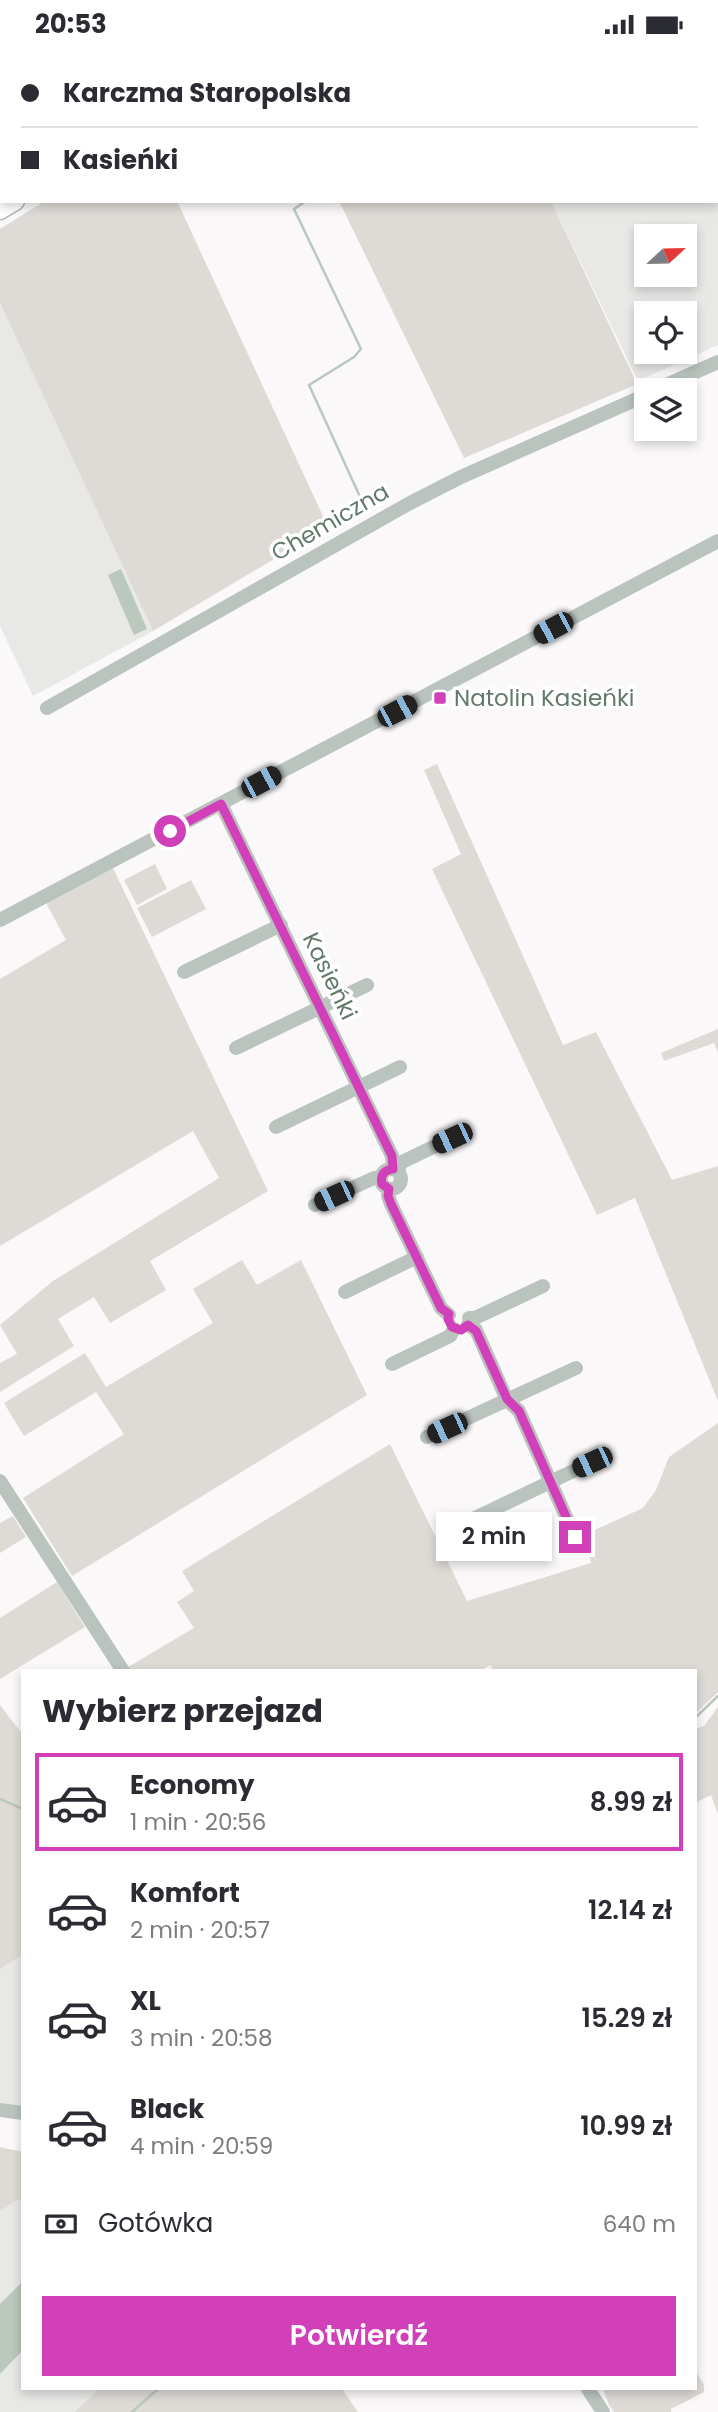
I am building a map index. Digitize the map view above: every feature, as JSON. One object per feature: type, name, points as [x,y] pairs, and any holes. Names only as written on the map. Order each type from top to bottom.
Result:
[{"type":"street","points":[[682,378],[718,362]]},
{"type":"street","name":"Chemiczna","points":[[47,708],[410,503],[461,477],[634,399]]},
{"type":"street","points":[[0,920],[718,541]]},
{"type":"street","name":"Kasieńki","points":[[221,804],[392,1156],[395,1170]]},
{"type":"street","points":[[184,972],[281,925]]},
{"type":"street","points":[[236,1048],[367,985]]},
{"type":"street","points":[[276,1128],[400,1067]]},
{"type":"street","points":[[315,1205],[374,1178],[397,1188],[401,1182],[401,1174],[395,1170],[402,1161],[452,1138]]},
{"type":"street","points":[[385,1184],[391,1204],[441,1308],[476,1331],[507,1399],[519,1411],[575,1537]]},
{"type":"street","points":[[345,1292],[417,1257]]},
{"type":"street","points":[[392,1364],[450,1336],[460,1321],[475,1318],[543,1286]]},
{"type":"street","points":[[427,1437],[576,1368]]},
{"type":"street","points":[[454,1528],[592,1462]]},
{"type":"street","points":[[0,1481],[122,1669]]},
{"type":"street","points":[[0,2110],[21,2113]]},
{"type":"street","points":[[589,2390],[603,2412]]},
{"type":"shaded area","points":[[42,203],[178,203],[328,527],[153,631],[0,303],[0,229]]},
{"type":"shaded area","points":[[340,203],[552,203],[634,378],[634,385],[464,458]]},
{"type":"shaded area","points":[[552,203],[718,203],[718,345],[697,354],[697,301],[634,301],[634,364],[676,364],[645,378],[637,378]]},
{"type":"shaded area","points":[[0,303],[153,631],[33,696],[0,626]]},
{"type":"shaded area","points":[[121,569],[147,629],[134,635],[108,575]]},
{"type":"shaded area","points":[[437,764],[563,1045],[596,1032],[672,1180],[718,1166],[718,1401],[635,1198],[597,1215],[432,869],[461,854],[424,770]]},
{"type":"shaded area","points":[[110,862],[268,1191],[150,1261],[166,1290],[110,1323],[94,1297],[58,1319],[74,1346],[0,1392],[0,1363],[17,1354],[0,1325],[53,1281],[219,1178],[193,1131],[0,1246],[0,979],[66,940],[46,903]]},
{"type":"shaded area","points":[[155,864],[167,889],[137,905],[124,880]]},
{"type":"shaded area","points":[[191,880],[206,909],[152,937],[137,908]]},
{"type":"shaded area","points":[[718,1029],[718,1052],[714,1043],[664,1061],[661,1053]]},
{"type":"shaded area","points":[[242,1260],[257,1285],[301,1260],[367,1395],[72,1576],[23,1498],[124,1434],[96,1392],[24,1436],[4,1403],[85,1353],[106,1387],[213,1323],[193,1289]]},
{"type":"shaded area","points":[[718,1423],[718,1692],[697,1712],[697,1669],[493,1669],[490,1665],[483,1669],[128,1667],[194,1628],[177,1602],[194,1591],[182,1571],[390,1444],[467,1601],[591,1563],[586,1534],[643,1508],[656,1490],[669,1457]]},
{"type":"shaded area","points":[[13,1516],[26,1537],[0,1553],[0,1523]]},
{"type":"shaded area","points":[[57,1582],[85,1627],[0,1679],[0,1618]]},
{"type":"shaded area","points":[[0,1705],[21,1732],[21,1956],[0,1969]]},
{"type":"shaded area","points":[[718,1707],[718,1814],[711,1795],[697,1802],[697,1728],[704,1726]]},
{"type":"shaded area","points":[[21,1956],[21,2113],[0,2110],[0,1969]]},
{"type":"shaded area","points":[[0,2147],[21,2152],[21,2199],[0,2211]]},
{"type":"shaded area","points":[[21,2182],[21,2390],[98,2390],[73,2412],[0,2412],[0,2202]]},
{"type":"shaded area","points":[[21,2283],[21,2352],[0,2374],[0,2304]]},
{"type":"shaded area","points":[[697,2374],[704,2384],[704,2392],[671,2409],[671,2412],[614,2412],[603,2390],[697,2390]]},
{"type":"shaded area","points":[[98,2390],[343,2390],[358,2412],[74,2412]]},
{"type":"waterway","points":[[303,203],[294,209],[361,349],[354,357],[309,385],[361,499]]},
{"type":"waterway","points":[[697,1716],[718,1696]]},
{"type":"waterway","points":[[0,1799],[21,1808]]},
{"type":"waterway","points":[[132,2412],[157,2390]]},
{"type":"place","name":"Natolin Kasieńki","points":[[440,698]]},
{"type":"route","points":[[170,831],[221,804],[392,1156],[393,1169],[382,1175],[382,1184],[389,1189],[391,1204],[441,1308],[449,1314],[449,1324],[452,1327],[461,1330],[468,1325],[476,1331],[507,1399],[519,1411],[575,1537]]}]
